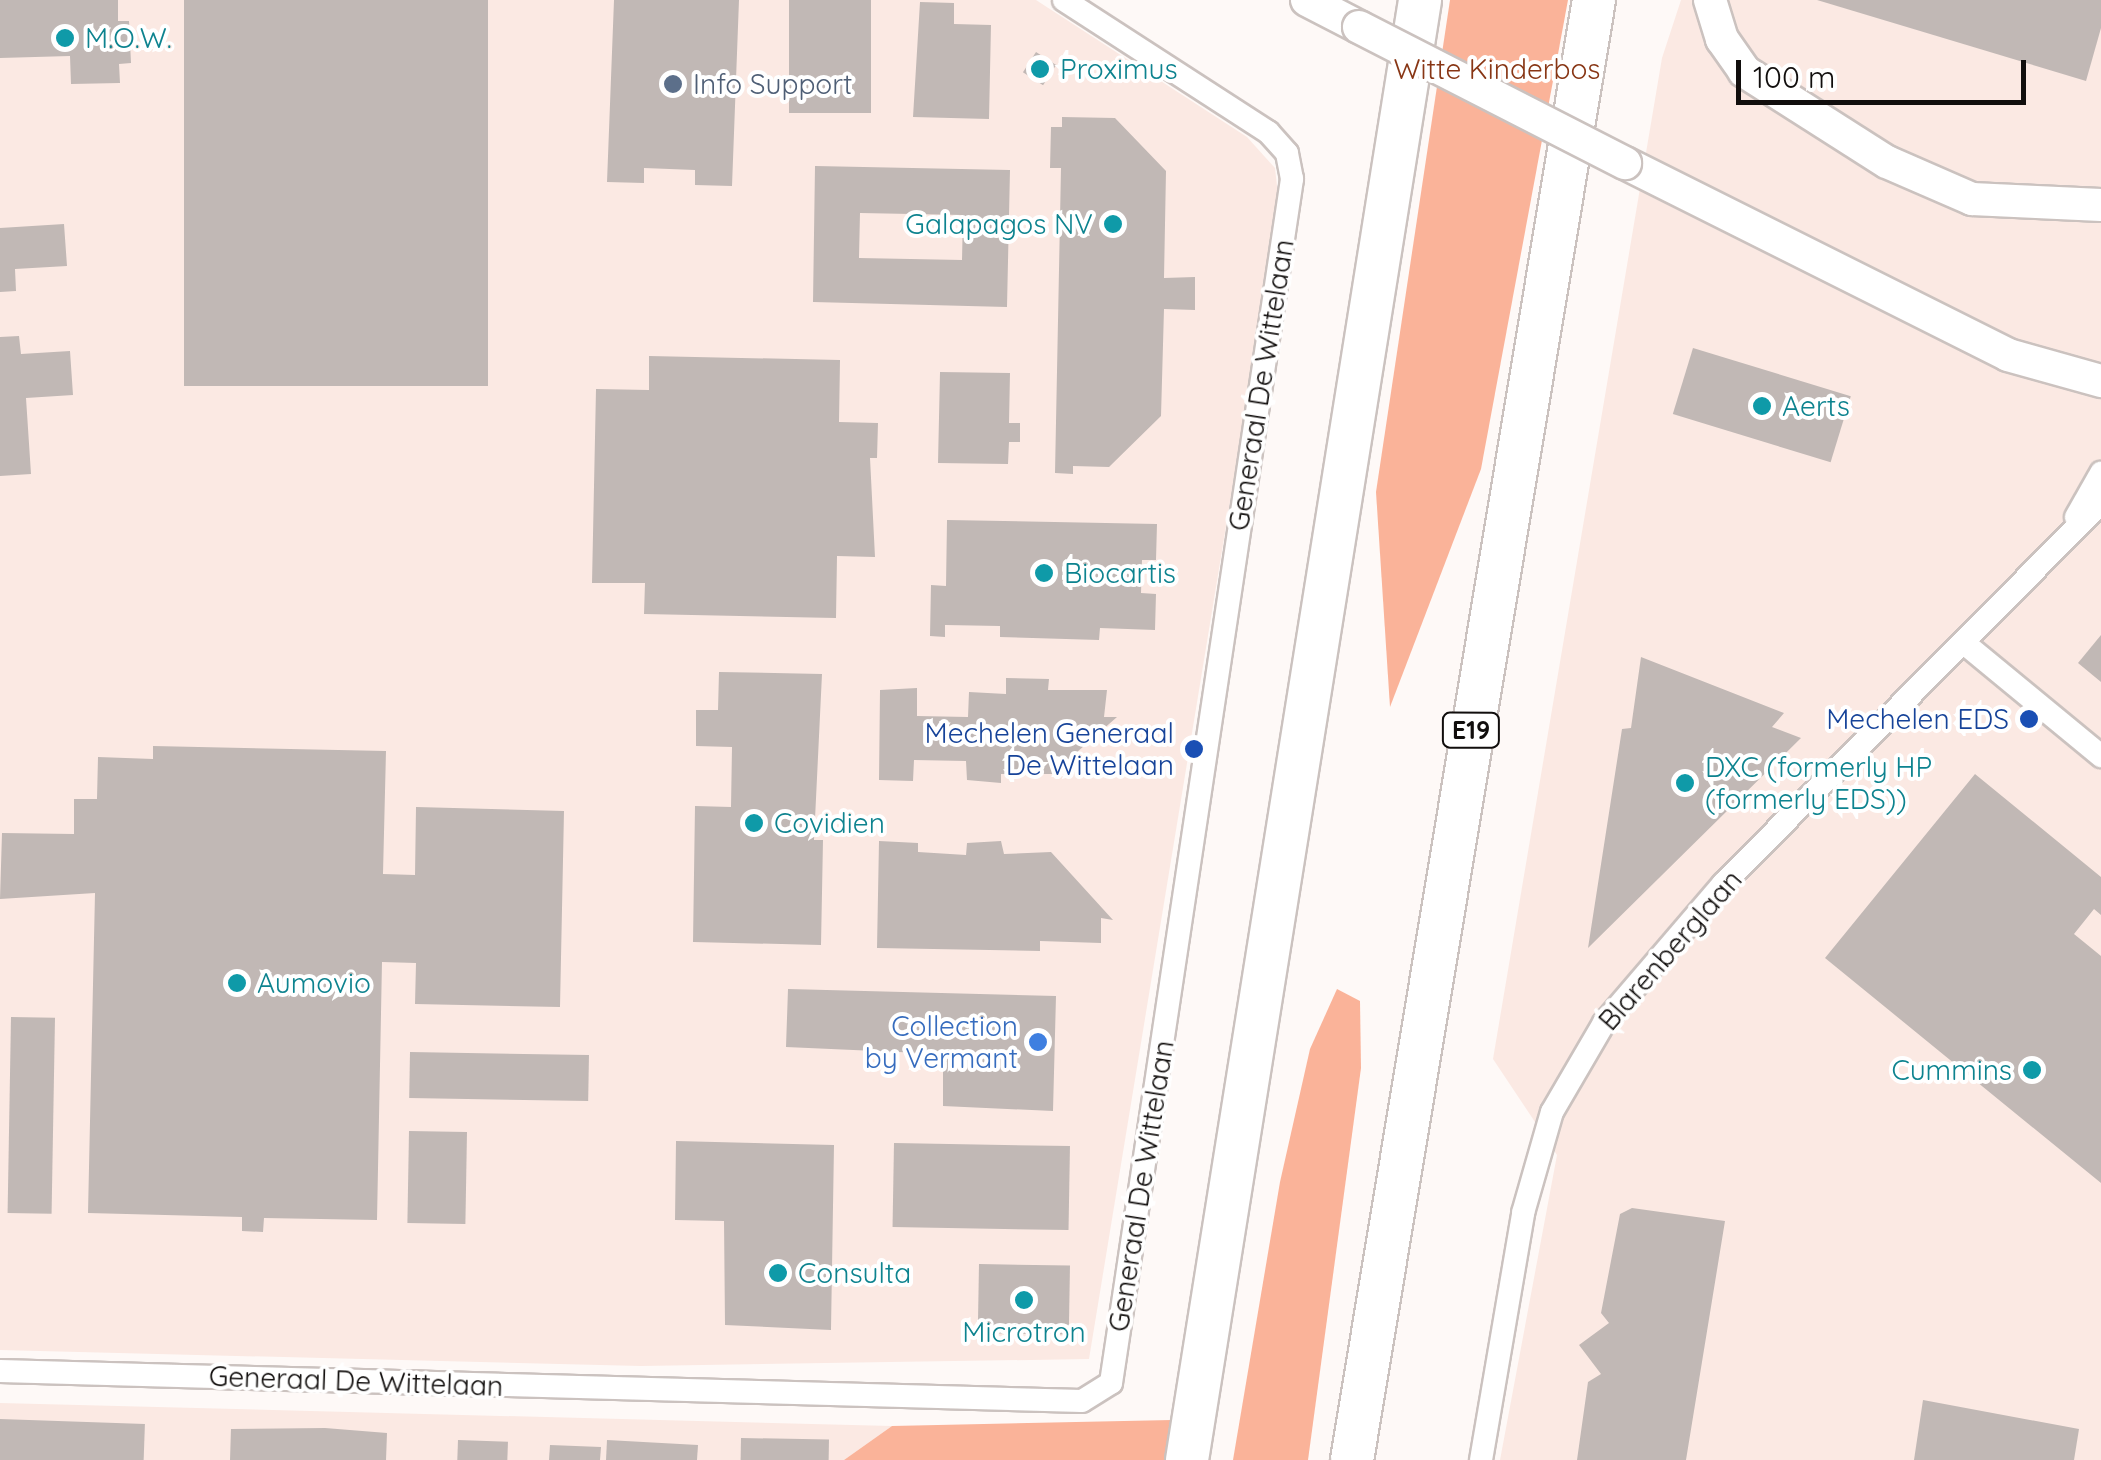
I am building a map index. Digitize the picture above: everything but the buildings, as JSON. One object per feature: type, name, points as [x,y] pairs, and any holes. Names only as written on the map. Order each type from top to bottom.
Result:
[{"type":"highway","points":[[1187,1460],[1420,0]]},
{"type":"highway","name":"E19","points":[[1352,1460],[1594,0]]},
{"type":"street","name":"Generaal De Wittelaan","points":[[0,1371],[1082,1401],[1111,1382],[1292,180],[1287,153],[1268,132],[1064,0]]},
{"type":"street","points":[[1307,0],[2008,356],[2101,381]]},
{"type":"street","points":[[1710,0],[1722,39],[1744,70],[1887,162],[1972,199],[2101,205]]},
{"type":"street","points":[[1970,336],[2101,358]]},
{"type":"street","name":"Blarenberglaan","points":[[2056,550],[2101,472]]},
{"type":"street","name":"Blarenberglaan","points":[[1481,1460],[1523,1213],[1552,1112],[1576,1067],[1615,1009],[1723,884],[2101,503]]},
{"type":"street","points":[[1964,644],[2101,756]]},
{"type":"shaded area","points":[[0,0],[1036,0],[1247,137],[1275,168],[1279,204],[1089,1359],[641,1366],[0,1350]]},
{"type":"shaded area","points":[[1681,0],[2101,0],[2101,1460],[1500,1460],[1557,1155],[1493,1059],[1662,58]]},
{"type":"shaded area","points":[[0,1403],[892,1426],[844,1460],[0,1460]]},
{"type":"green space","name":"Witte Kinderbos","points":[[1450,0],[1568,0],[1481,469],[1390,707],[1376,492]]},
{"type":"green space","points":[[1337,989],[1360,1001],[1361,1068],[1308,1460],[1233,1460],[1280,1182],[1310,1049]]},
{"type":"green space","points":[[1172,1420],[1165,1460],[844,1460],[892,1426]]},
{"type":"place","name":"M.O.W.","points":[[65,38]]},
{"type":"place","name":"Proximus","points":[[1040,69]]},
{"type":"place","name":"Info Support","points":[[673,84]]},
{"type":"place","name":"Galapagos NV","points":[[1113,224]]},
{"type":"place","name":"Aerts","points":[[1762,406]]},
{"type":"place","name":"Biocartis","points":[[1044,573]]},
{"type":"place","name":"Mechelen EDS","points":[[2029,719]]},
{"type":"place","name":"Mechelen Generaal De Wittelaan","points":[[1194,749]]},
{"type":"place","name":"DXC (formerly HP (formerly EDS))","points":[[1685,783]]},
{"type":"place","name":"Covidien","points":[[754,823]]},
{"type":"place","name":"Aumovio","points":[[237,983]]},
{"type":"place","name":"Collection by Vermant","points":[[1038,1042]]},
{"type":"place","name":"Cummins","points":[[2032,1070]]},
{"type":"place","name":"Consulta","points":[[778,1273]]},
{"type":"place","name":"Microtron","points":[[1024,1300]]}]
